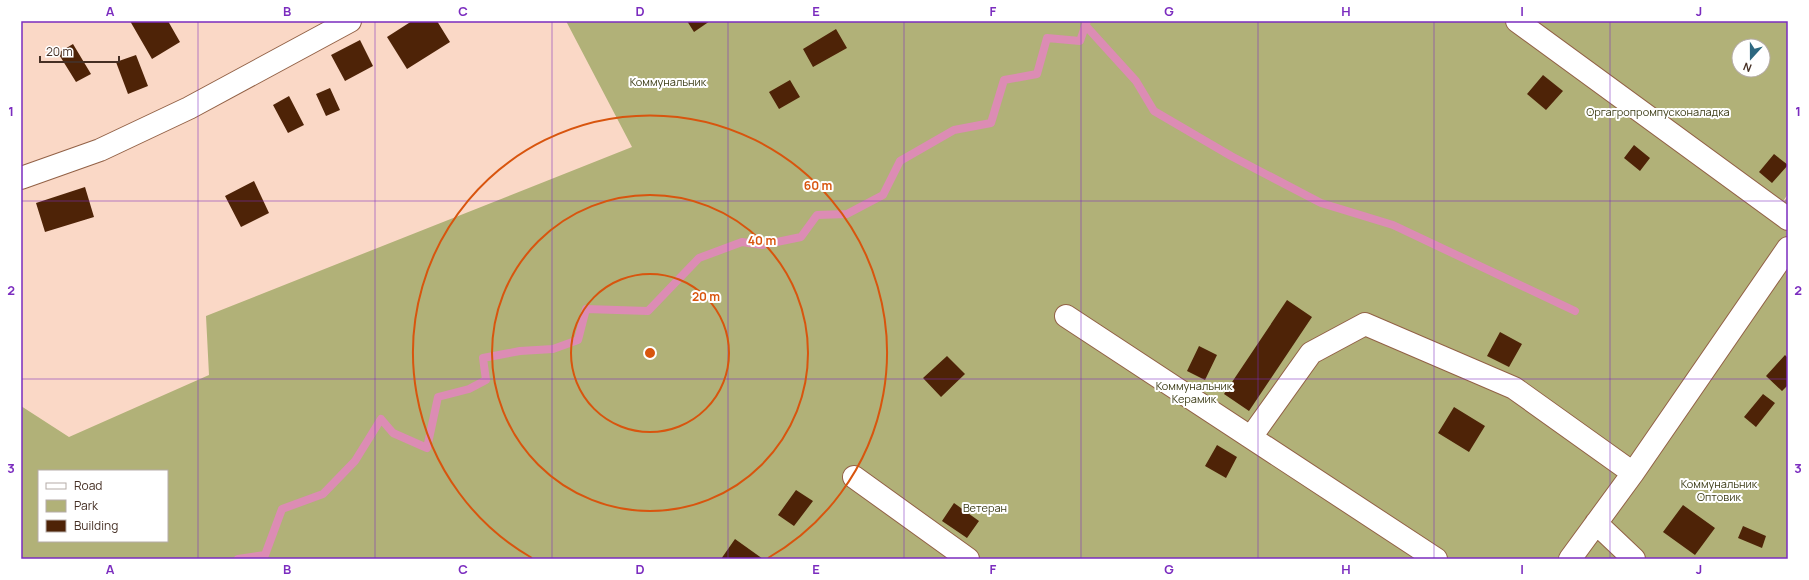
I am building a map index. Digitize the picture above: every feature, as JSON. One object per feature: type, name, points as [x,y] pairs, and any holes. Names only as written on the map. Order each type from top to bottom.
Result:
[{"type":"lane","points":[[21,178],[100,150],[182,111],[350,21]]},
{"type":"lane","points":[[1517,21],[1788,219]]},
{"type":"lane","points":[[1570,559],[1633,473],[1788,248]]},
{"type":"lane","points":[[1066,316],[1436,559]]},
{"type":"lane","points":[[1251,437],[1310,353],[1365,324],[1514,388],[1633,473]]},
{"type":"lane","points":[[854,478],[968,559]]},
{"type":"lane","points":[[1596,523],[1634,559]]},
{"type":"green space","points":[[566,21],[1788,21],[1788,194],[1771,219],[1788,196],[1788,559],[21,559],[21,406],[69,437],[209,375],[206,316],[632,147]]},
{"type":"building","points":[[130,21],[168,21],[180,42],[152,59]]},
{"type":"building","points":[[412,21],[437,21],[450,42],[407,69],[387,37]]},
{"type":"building","points":[[687,21],[710,21],[694,32]]},
{"type":"building","points":[[836,29],[847,48],[813,67],[803,49]]},
{"type":"building","points":[[360,40],[373,66],[345,81],[331,55]]},
{"type":"building","points":[[73,44],[91,74],[76,82],[58,53]]},
{"type":"building","points":[[136,55],[148,86],[128,94],[116,62]]},
{"type":"building","points":[[1543,75],[1563,91],[1546,110],[1527,94]]},
{"type":"building","points":[[790,80],[800,97],[779,109],[769,92]]},
{"type":"building","points":[[330,88],[340,110],[326,116],[316,94]]},
{"type":"building","points":[[289,96],[304,125],[288,133],[273,105]]},
{"type":"building","points":[[1634,145],[1650,158],[1640,171],[1624,158]]},
{"type":"building","points":[[1774,154],[1788,165],[1772,183],[1759,172]]},
{"type":"building","points":[[254,181],[269,213],[241,227],[225,196]]},
{"type":"building","points":[[85,187],[94,217],[45,232],[36,203]]},
{"type":"building","points":[[1287,300],[1312,317],[1249,411],[1224,394]]},
{"type":"building","points":[[1500,332],[1522,344],[1509,367],[1487,356]]},
{"type":"building","points":[[1199,346],[1217,355],[1205,380],[1187,371]]},
{"type":"building","points":[[1785,355],[1788,358],[1788,385],[1782,391],[1766,376]]},
{"type":"building","points":[[947,356],[965,374],[941,397],[923,378]]},
{"type":"building","points":[[1763,394],[1775,403],[1756,427],[1744,417]]},
{"type":"building","points":[[1454,407],[1485,426],[1469,452],[1438,433]]},
{"type":"building","points":[[1217,445],[1237,457],[1226,478],[1205,466]]},
{"type":"building","points":[[796,490],[813,501],[794,526],[778,515]]},
{"type":"building","points":[[954,503],[979,521],[967,538],[942,521]]},
{"type":"building","points":[[1683,505],[1715,528],[1695,555],[1663,532]]},
{"type":"building","points":[[1743,526],[1766,536],[1762,548],[1738,538]]},
{"type":"building","points":[[735,539],[763,559],[721,559]]},
{"type":"waterway","points":[[238,559],[265,555],[282,509],[323,494],[355,461],[381,419],[393,433],[427,448],[438,397],[469,389],[486,380],[483,358],[520,351],[553,349],[578,340],[586,309],[648,311],[699,258],[742,242],[762,245],[801,237],[817,215],[847,214],[883,195],[900,161],[954,130],[991,123],[1004,80],[1037,74],[1047,38],[1080,41],[1087,21]]},
{"type":"waterway","points":[[1086,26],[1136,81],[1154,111],[1231,156],[1321,203],[1393,225],[1575,311]]},
{"type":"park label","name":"Коммунальник","points":[[668,82]]},
{"type":"park label","name":"Оргагропромпусконаладка","points":[[1658,112]]},
{"type":"park label","name":"Коммунальник Керамик","points":[[1194,392]]},
{"type":"park label","name":"Коммунальник Оптовик","points":[[1719,490]]},
{"type":"park label","name":"Ветеран","points":[[985,508]]}]
